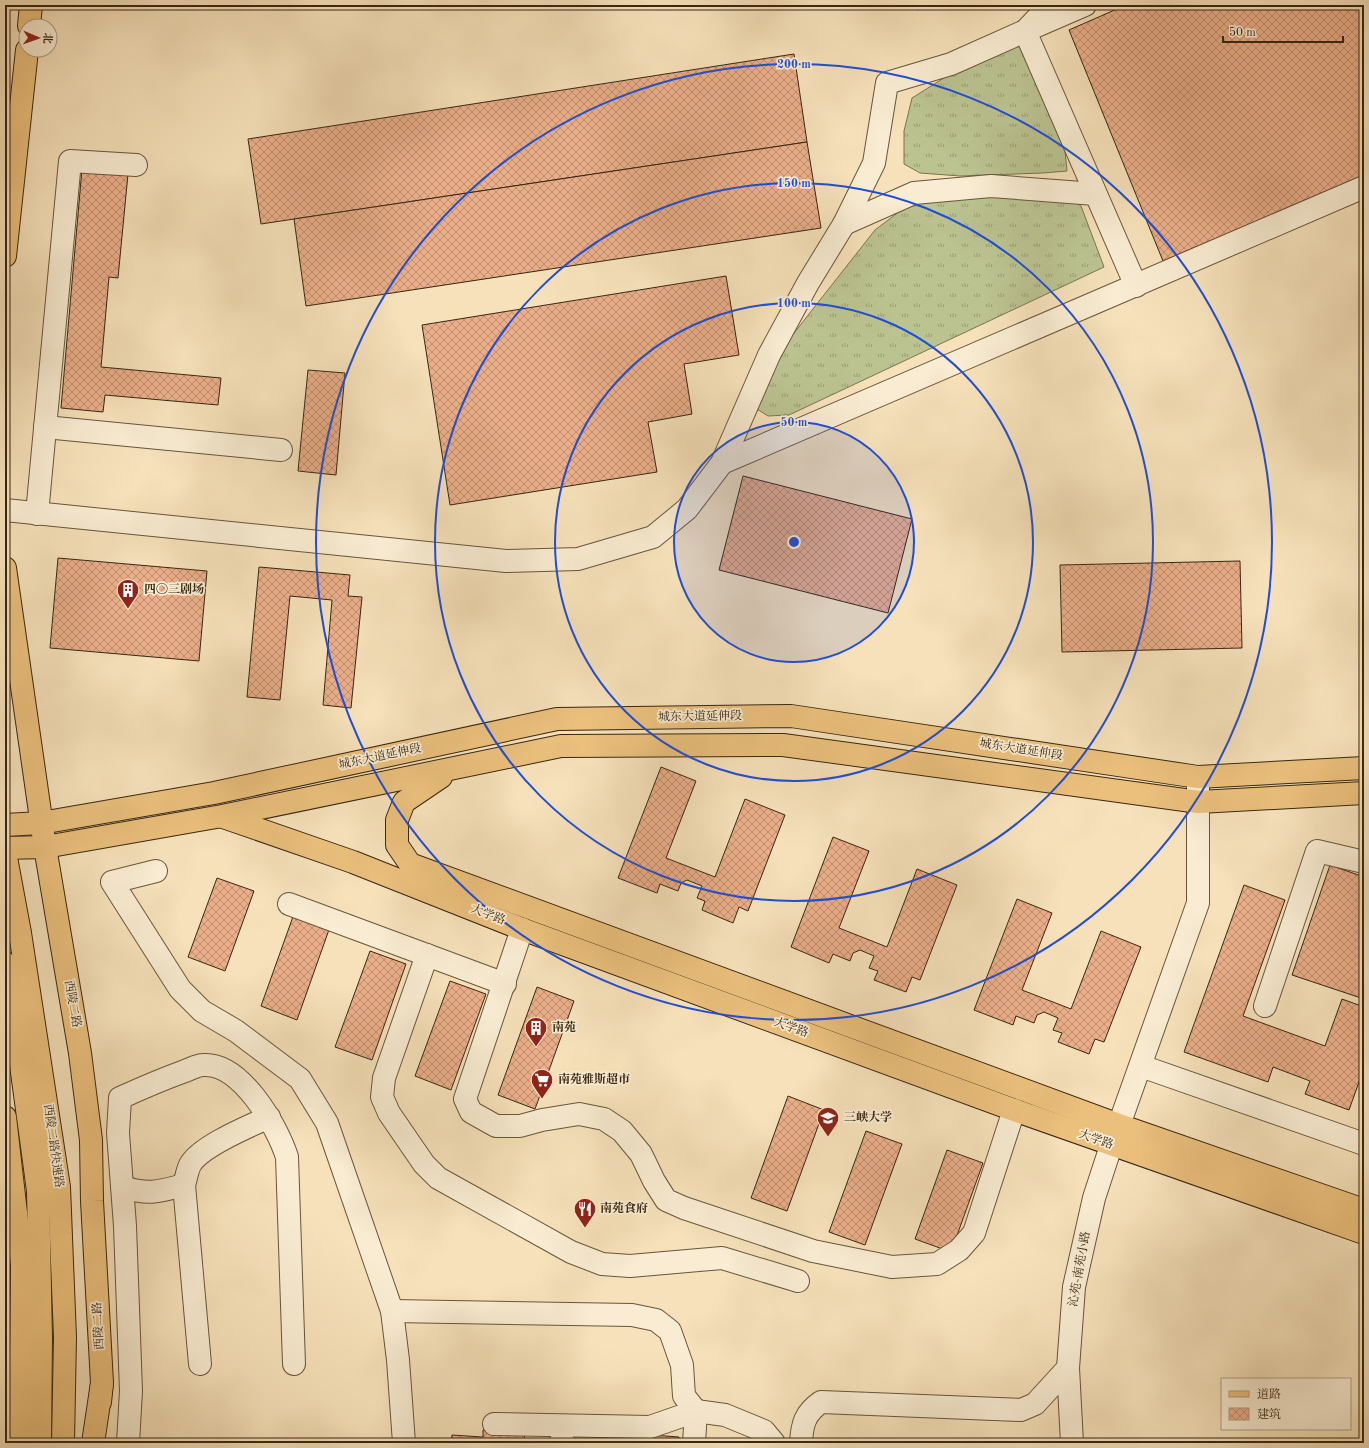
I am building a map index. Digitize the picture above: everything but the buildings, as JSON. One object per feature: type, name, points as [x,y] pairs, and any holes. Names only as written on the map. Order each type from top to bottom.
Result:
[{"type":"main road","points":[[30,18],[31,5]]},
{"type":"main road","points":[[5,256],[26,58]]},
{"type":"main road","name":"西陵二路","points":[[5,568],[41,823],[80,1053],[91,1140],[92,1201],[102,1383],[97,1443]]},
{"type":"main road","name":"城东大道延伸段","points":[[5,825],[41,823],[214,792],[557,719],[791,716],[1198,777],[1364,768]]},
{"type":"main road","points":[[5,848],[45,847],[222,816],[456,769],[561,746],[783,745],[1199,802],[1364,792]]},
{"type":"main road","name":"大学路","points":[[456,769],[419,791],[404,802],[398,820],[397,845],[410,864],[1119,1125],[1364,1210]]},
{"type":"main road","name":"大学路","points":[[222,816],[353,862],[522,929],[1111,1146],[1364,1233]]},
{"type":"main road","name":"西陵二路快速路","points":[[5,852],[20,933],[59,1187],[65,1337],[63,1443]]},
{"type":"main road","name":"西陵二路快速路","points":[[5,963],[14,1013],[38,1191],[41,1338],[40,1443]]},
{"type":"main road","points":[[5,1117],[22,1265],[20,1443]]},
{"type":"main road","points":[[93,1443],[102,1383]]},
{"type":"street","points":[[1025,31],[1050,5]]},
{"type":"street","points":[[5,510],[506,561],[578,559],[653,537],[687,509],[722,463],[769,355],[808,283],[844,224],[874,163],[887,83],[951,64],[1085,5]]},
{"type":"street","points":[[1025,31],[1136,286]]},
{"type":"street","points":[[37,514],[70,161],[136,165]]},
{"type":"street","points":[[844,224],[914,193],[991,186],[1095,194]]},
{"type":"street","points":[[722,463],[1364,187]]},
{"type":"street","points":[[45,427],[281,450]]},
{"type":"street","points":[[1119,1125],[1198,903],[1198,777]]},
{"type":"street","points":[[1265,1006],[1317,851],[1364,862]]},
{"type":"street","points":[[156,871],[112,882],[180,989],[202,1010],[236,1031],[300,1079],[327,1123],[392,1311],[398,1360],[404,1443]]},
{"type":"street","points":[[289,904],[505,984]]},
{"type":"street","points":[[522,929],[505,984],[465,1098],[471,1112],[496,1126],[520,1126],[542,1120],[579,1114],[604,1119],[622,1131],[642,1154],[654,1181],[666,1200],[684,1208],[813,1251],[892,1267],[937,1264],[959,1250],[974,1233],[1014,1110]]},
{"type":"street","points":[[427,955],[384,1078],[382,1097],[388,1113],[424,1164],[438,1178],[558,1246],[602,1264],[630,1266],[722,1258],[798,1281]]},
{"type":"street","points":[[128,1443],[131,1391],[122,1187],[118,1133],[120,1098],[146,1085],[203,1065],[226,1069],[241,1083],[269,1117],[282,1141],[287,1157],[294,1364]]},
{"type":"street","points":[[1141,1066],[1364,1144]]},
{"type":"street","points":[[200,1364],[184,1186],[191,1164],[205,1150],[231,1135],[269,1117]]},
{"type":"street","name":"沁苑-南苑小路","points":[[1072,1443],[1068,1368],[1074,1287],[1094,1198],[1111,1146]]},
{"type":"street","points":[[122,1187],[139,1192],[152,1193],[184,1186]]},
{"type":"street","points":[[392,1311],[632,1315],[656,1320],[670,1331],[682,1365],[684,1396],[696,1411],[694,1443]]},
{"type":"street","points":[[801,1443],[802,1430],[809,1410],[821,1402],[1021,1410],[1035,1404],[1068,1368]]},
{"type":"street","points":[[494,1424],[650,1427],[696,1411],[725,1415],[764,1431],[774,1443]]},
{"type":"green space","points":[[1021,45],[1064,141],[1067,171],[960,176],[920,173],[904,164],[904,131],[912,98],[955,71]]},
{"type":"green space","points":[[944,196],[1067,197],[1081,206],[1104,267],[789,415],[768,416],[757,409],[776,356],[875,230],[916,199]]},
{"type":"place","name":"四〇三剧场","points":[[128,610]]},
{"type":"place","name":"南苑","points":[[536,1048]]},
{"type":"place","name":"南苑雅斯超市","points":[[542,1100]]},
{"type":"place","name":"三峡大学","points":[[828,1138]]},
{"type":"place","name":"南苑食府","points":[[585,1228]]}]
